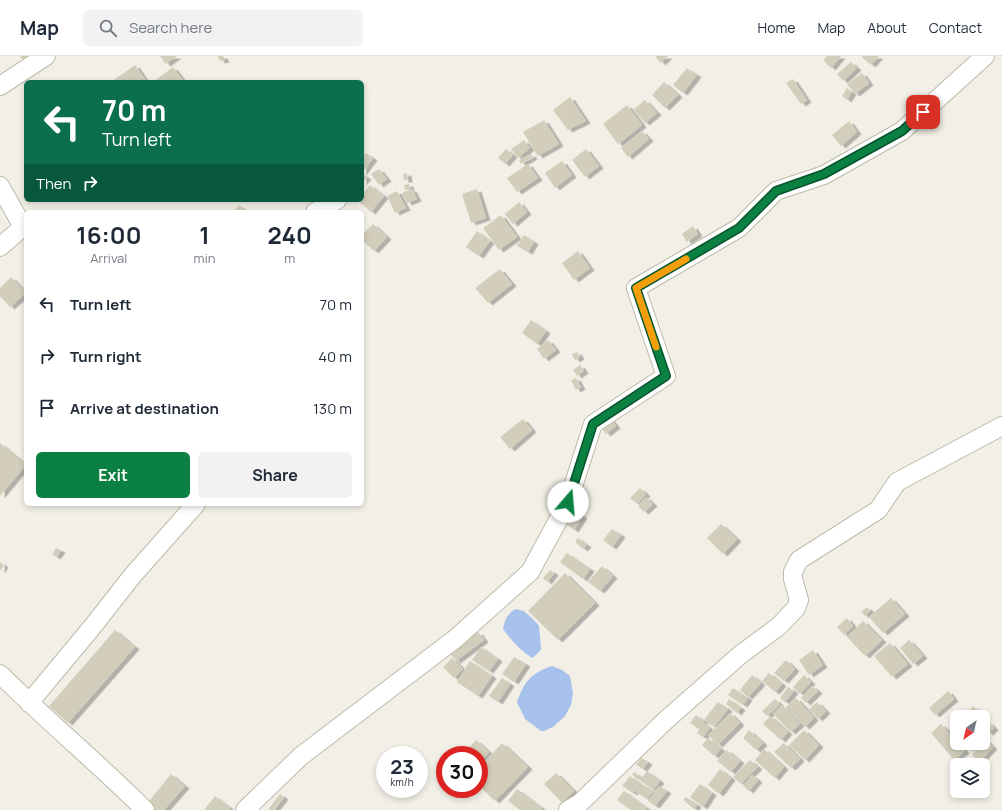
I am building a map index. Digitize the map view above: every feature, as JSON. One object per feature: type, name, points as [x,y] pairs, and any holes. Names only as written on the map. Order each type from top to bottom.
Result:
[{"type":"street","points":[[0,86],[46,56]]},
{"type":"street","points":[[245,810],[302,756],[455,639],[530,572],[568,502],[593,424],[666,376],[636,288],[739,228],[776,191],[824,174],[902,131],[985,56]]},
{"type":"street","points":[[0,186],[23,227],[0,247]]},
{"type":"street","points":[[319,210],[333,202]]},
{"type":"street","points":[[568,810],[580,803],[672,715],[740,654],[779,626],[796,608],[799,600],[793,579],[793,572],[798,560],[878,510],[896,482],[1002,426]]},
{"type":"street","points":[[29,703],[133,575],[194,506]]},
{"type":"street","points":[[0,674],[29,703],[145,810]]},
{"type":"water","points":[[515,609],[524,611],[539,626],[541,649],[532,658],[516,645],[503,629],[510,613]]},
{"type":"water","points":[[552,666],[562,670],[570,676],[573,693],[571,705],[565,716],[553,727],[541,731],[525,719],[517,702],[522,689],[529,679]]},
{"type":"building","points":[[20,56],[39,56],[26,65]]},
{"type":"building","points":[[160,56],[177,56],[166,64]]},
{"type":"building","points":[[218,56],[223,56],[225,60],[220,61]]},
{"type":"building","points":[[655,56],[668,56],[661,63]]},
{"type":"building","points":[[827,56],[841,56],[831,68],[823,60]]},
{"type":"building","points":[[862,56],[879,56],[871,65]]},
{"type":"building","points":[[851,62],[857,68],[843,81],[837,74]]},
{"type":"building","points":[[135,65],[146,80],[114,80]]},
{"type":"building","points":[[173,67],[183,80],[156,80]]},
{"type":"building","points":[[687,68],[697,75],[683,93],[673,85]]},
{"type":"building","points":[[862,73],[869,83],[855,94],[847,84]]},
{"type":"building","points":[[793,79],[807,100],[801,104],[786,83]]},
{"type":"building","points":[[664,82],[678,95],[665,108],[652,95]]},
{"type":"building","points":[[847,88],[852,92],[847,100],[842,96]]},
{"type":"building","points":[[570,97],[586,121],[568,130],[553,110]]},
{"type":"building","points":[[645,100],[657,113],[645,123],[633,110]]},
{"type":"building","points":[[627,105],[642,125],[618,144],[603,124]]},
{"type":"building","points":[[544,120],[559,144],[538,156],[523,132]]},
{"type":"building","points":[[849,121],[857,132],[841,146],[832,135]]},
{"type":"building","points":[[642,131],[649,139],[628,157],[621,148]]},
{"type":"building","points":[[524,140],[530,148],[518,158],[511,149]]},
{"type":"building","points":[[506,149],[513,155],[505,164],[498,158]]},
{"type":"building","points":[[586,149],[599,166],[585,177],[572,160]]},
{"type":"building","points":[[366,153],[373,158],[364,170],[364,156]]},
{"type":"building","points":[[531,154],[533,157],[521,164],[519,160]]},
{"type":"building","points":[[562,161],[572,175],[555,188],[545,173]]},
{"type":"building","points":[[528,164],[538,178],[517,192],[507,178]]},
{"type":"building","points":[[379,169],[387,179],[379,185],[371,174]]},
{"type":"building","points":[[407,173],[408,180],[404,180],[403,174]]},
{"type":"building","points":[[409,184],[410,189],[405,190],[404,185]]},
{"type":"building","points":[[370,185],[384,196],[371,212],[359,202],[364,202],[364,192]]},
{"type":"building","points":[[412,189],[417,199],[407,203],[402,193]]},
{"type":"building","points":[[477,189],[486,218],[471,223],[462,194]]},
{"type":"building","points":[[397,191],[406,208],[395,213],[387,196]]},
{"type":"building","points":[[519,202],[527,212],[513,224],[505,214]]},
{"type":"building","points":[[239,205],[245,210],[235,210]]},
{"type":"building","points":[[501,215],[517,237],[499,250],[483,228]]},
{"type":"building","points":[[373,224],[387,237],[374,251],[364,242],[364,233]]},
{"type":"building","points":[[693,226],[698,234],[687,242],[682,234]]},
{"type":"building","points":[[477,231],[490,241],[479,256],[466,247]]},
{"type":"building","points":[[524,235],[534,242],[528,252],[517,246]]},
{"type":"building","points":[[578,251],[590,268],[574,280],[562,263]]},
{"type":"building","points":[[500,269],[512,284],[488,303],[475,288]]},
{"type":"building","points":[[11,277],[24,291],[24,295],[10,307],[0,296],[0,288]]},
{"type":"building","points":[[531,320],[546,331],[537,344],[522,333]]},
{"type":"building","points":[[548,340],[556,350],[544,359],[537,349]]},
{"type":"building","points":[[577,352],[580,357],[575,360],[572,354]]},
{"type":"building","points":[[580,365],[584,371],[577,376],[573,370]]},
{"type":"building","points":[[576,378],[581,387],[576,390],[571,380]]},
{"type":"building","points":[[609,417],[616,426],[606,434],[599,425]]},
{"type":"building","points":[[523,419],[532,430],[510,449],[500,437]]},
{"type":"building","points":[[0,443],[24,463],[24,467],[0,496]]},
{"type":"building","points":[[640,488],[646,494],[637,504],[630,498]]},
{"type":"building","points":[[646,497],[653,504],[644,512],[638,506]]},
{"type":"building","points":[[574,510],[583,516],[574,530],[565,523]]},
{"type":"building","points":[[721,524],[737,539],[723,554],[707,538]]},
{"type":"building","points":[[612,529],[621,535],[612,547],[603,540]]},
{"type":"building","points":[[578,538],[587,545],[583,549],[575,542]]},
{"type":"building","points":[[56,548],[61,550],[56,557],[52,554]]},
{"type":"building","points":[[567,553],[590,569],[583,579],[560,562]]},
{"type":"building","points":[[0,562],[4,565],[0,571]]},
{"type":"building","points":[[602,566],[613,576],[600,591],[588,582]]},
{"type":"building","points":[[550,570],[554,573],[547,582],[543,578]]},
{"type":"building","points":[[565,573],[595,603],[558,640],[528,611]]},
{"type":"building","points":[[891,598],[905,614],[883,633],[869,617]]},
{"type":"building","points":[[867,607],[870,610],[865,616],[861,612]]},
{"type":"building","points":[[847,618],[853,626],[844,635],[837,627]]},
{"type":"building","points":[[863,621],[882,640],[865,656],[847,637]]},
{"type":"building","points":[[115,630],[135,647],[68,723],[49,706]]},
{"type":"building","points":[[478,632],[484,640],[456,661],[449,652]]},
{"type":"building","points":[[909,640],[923,656],[913,664],[900,648]]},
{"type":"building","points":[[890,643],[908,664],[892,677],[874,656]]},
{"type":"building","points":[[481,647],[498,659],[489,671],[472,660]]},
{"type":"building","points":[[813,650],[823,665],[809,675],[799,660]]},
{"type":"building","points":[[514,657],[526,664],[514,682],[502,674]]},
{"type":"building","points":[[452,658],[463,669],[454,678],[443,667]]},
{"type":"building","points":[[786,660],[795,669],[784,681],[774,673]]},
{"type":"building","points":[[470,661],[492,676],[478,696],[457,682]]},
{"type":"building","points":[[769,673],[782,684],[775,692],[762,681]]},
{"type":"building","points":[[752,675],[761,683],[748,697],[740,690]]},
{"type":"building","points":[[804,675],[811,682],[800,694],[793,687]]},
{"type":"building","points":[[502,678],[510,684],[498,702],[489,696]]},
{"type":"building","points":[[812,686],[818,691],[806,703],[801,698]]},
{"type":"building","points":[[788,687],[794,691],[785,702],[780,698]]},
{"type":"building","points":[[733,688],[748,698],[743,705],[728,695]]},
{"type":"building","points":[[948,691],[954,699],[935,715],[929,708]]},
{"type":"building","points":[[796,698],[814,718],[805,727],[786,707]]},
{"type":"building","points":[[729,699],[741,708],[737,713],[726,704]]},
{"type":"building","points":[[775,699],[780,704],[767,716],[762,711]]},
{"type":"building","points":[[718,702],[728,709],[714,727],[704,720]]},
{"type":"building","points":[[817,702],[826,711],[818,719],[809,709]]},
{"type":"building","points":[[782,705],[800,724],[791,732],[773,714]]},
{"type":"building","points":[[973,706],[977,710],[970,710]]},
{"type":"building","points":[[730,713],[740,723],[718,745],[708,735]]},
{"type":"building","points":[[696,715],[704,721],[699,729],[690,723]]},
{"type":"building","points":[[770,716],[788,732],[781,740],[763,724]]},
{"type":"building","points":[[704,723],[710,728],[703,737],[697,733]]},
{"type":"building","points":[[990,723],[994,728],[990,732]]},
{"type":"building","points":[[941,724],[950,734],[950,750],[965,751],[956,758],[952,758],[931,733]]},
{"type":"building","points":[[749,730],[763,743],[756,750],[743,738]]},
{"type":"building","points":[[804,730],[819,745],[805,760],[789,745]]},
{"type":"building","points":[[708,738],[721,749],[714,756],[702,745]]},
{"type":"building","points":[[476,740],[482,746],[470,746]]},
{"type":"building","points":[[502,743],[528,767],[495,801],[488,794],[488,758]]},
{"type":"building","points":[[784,743],[800,759],[791,768],[774,752]]},
{"type":"building","points":[[990,744],[993,747],[983,758],[975,758],[972,755],[977,750],[990,750]]},
{"type":"building","points":[[764,749],[784,767],[775,778],[755,760]]},
{"type":"building","points":[[727,750],[740,761],[731,772],[717,761]]},
{"type":"building","points":[[641,758],[648,762],[643,769],[636,765]]},
{"type":"building","points":[[750,760],[758,767],[741,784],[733,777]]},
{"type":"building","points":[[720,769],[731,778],[719,794],[708,785]]},
{"type":"building","points":[[647,771],[660,781],[653,790],[640,780]]},
{"type":"building","points":[[634,772],[641,777],[639,780],[632,775]]},
{"type":"building","points":[[556,773],[574,791],[562,803],[544,784]]},
{"type":"building","points":[[171,774],[185,786],[164,810],[150,810],[145,806]]},
{"type":"building","points":[[752,775],[758,780],[749,791],[743,786]]},
{"type":"building","points":[[630,776],[641,784],[633,793],[622,786]]},
{"type":"building","points":[[642,784],[653,791],[647,799],[636,792]]},
{"type":"building","points":[[700,784],[712,793],[703,807],[690,797]]},
{"type":"building","points":[[659,786],[667,791],[655,806],[648,801]]},
{"type":"building","points":[[517,789],[542,808],[540,810],[520,810],[508,801]]},
{"type":"building","points":[[624,791],[647,808],[645,810],[631,810],[617,800]]},
{"type":"building","points":[[280,794],[284,797],[274,810],[268,810]]},
{"type":"building","points":[[215,796],[230,808],[229,810],[204,810]]},
{"type":"building","points":[[686,797],[697,805],[694,809],[683,800]]},
{"type":"slow traffic","points":[[656,347],[636,288],[686,259]]},
{"type":"route","points":[[568,502],[593,424],[666,376],[636,288],[739,228],[776,191],[824,174],[902,131],[923,112]]}]
